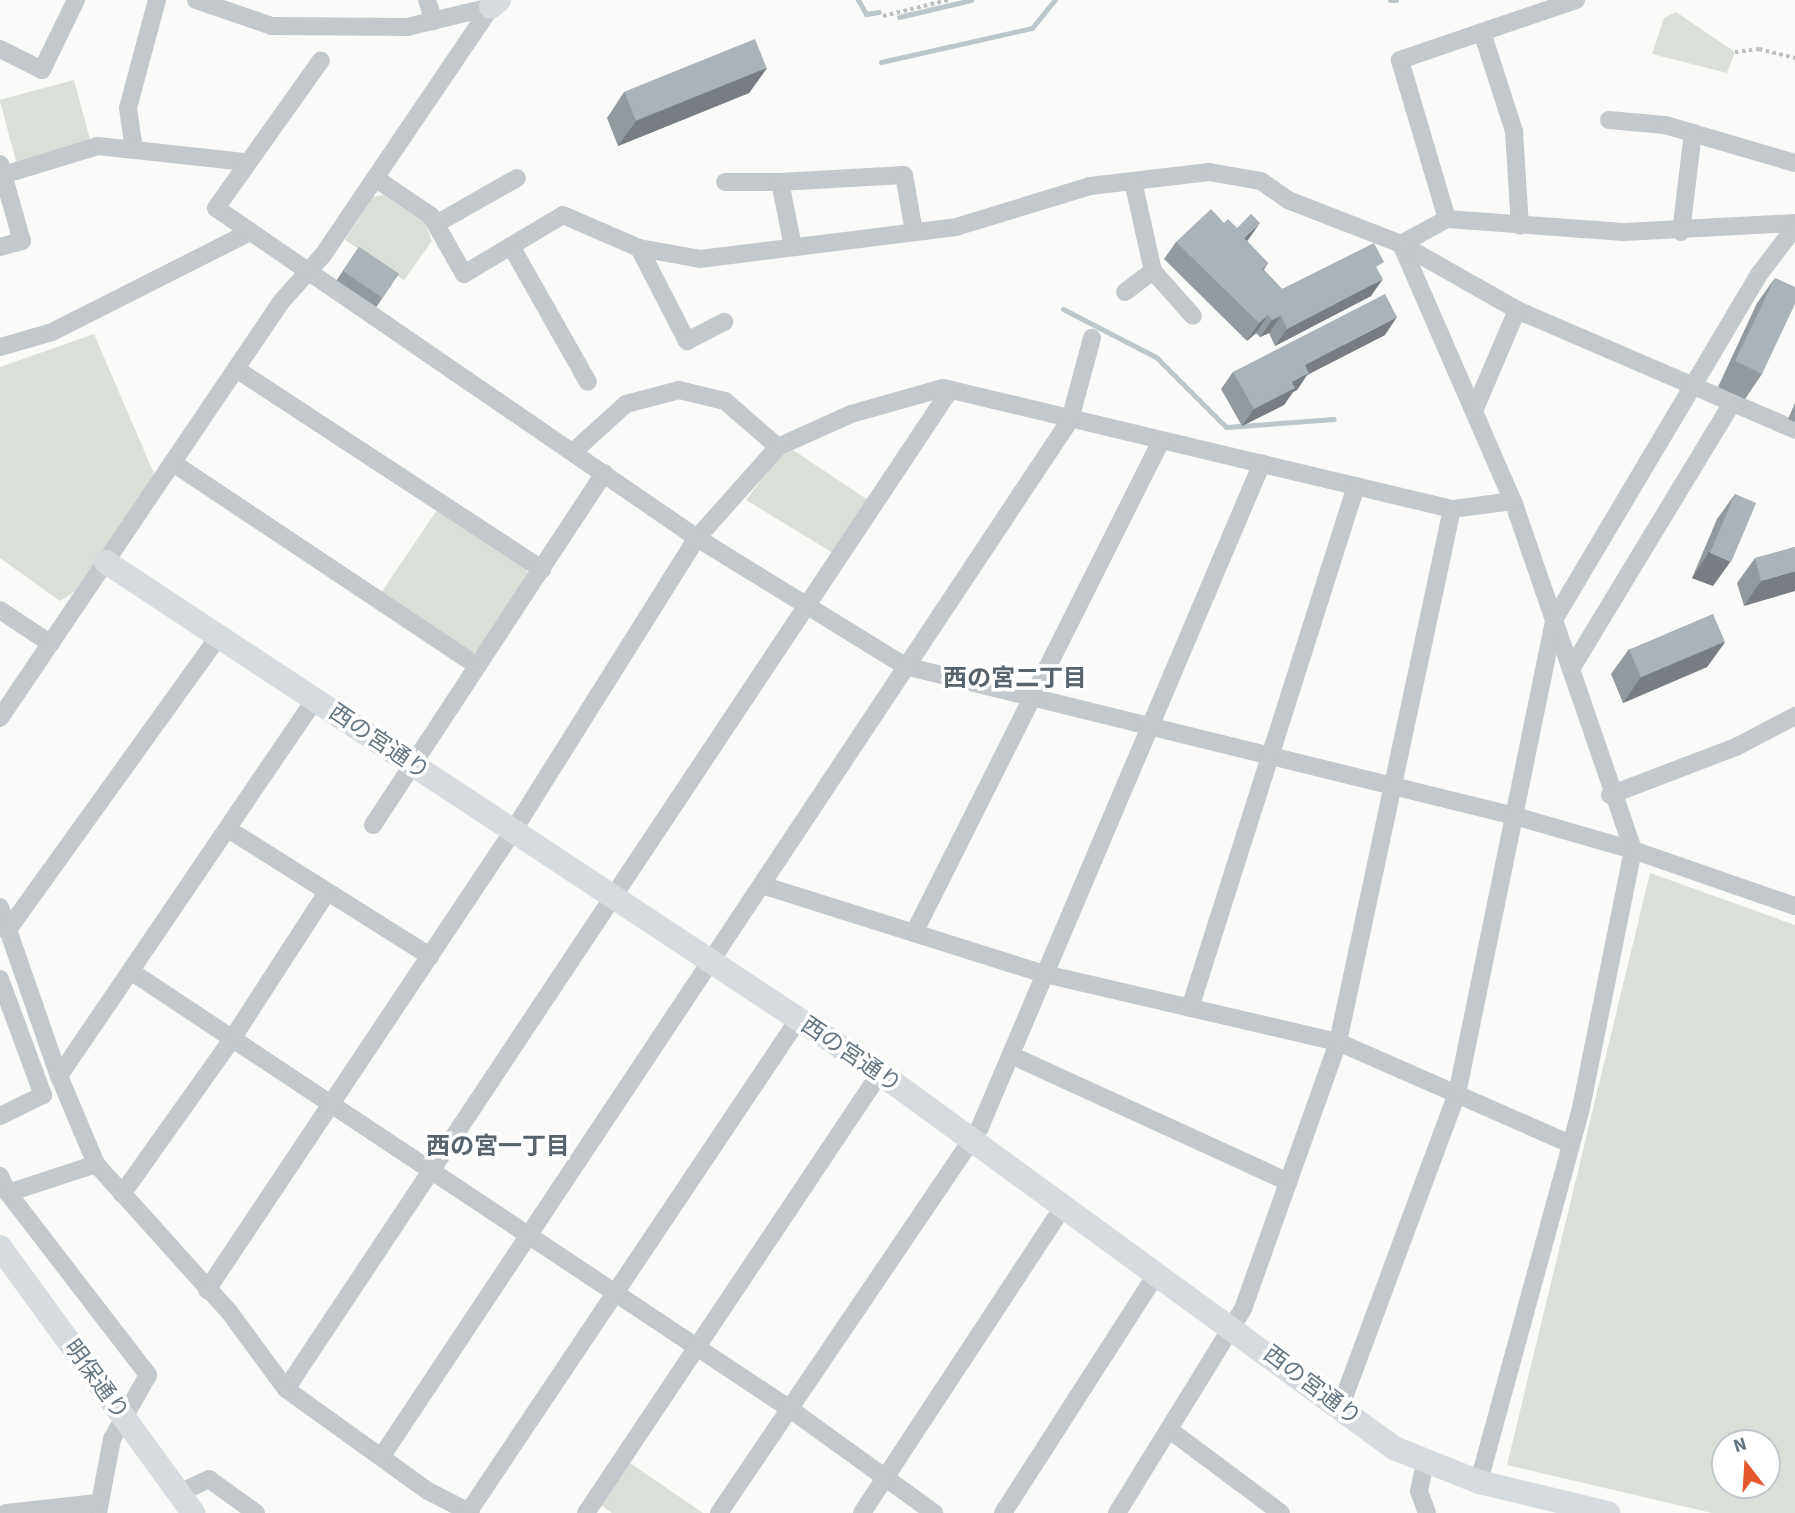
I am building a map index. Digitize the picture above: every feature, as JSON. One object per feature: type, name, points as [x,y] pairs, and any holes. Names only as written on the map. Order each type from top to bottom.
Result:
[{"type":"street","points":[[0,49],[42,70],[76,0]]},
{"type":"street","points":[[134,150],[128,108],[157,0]]},
{"type":"street","points":[[197,0],[242,7],[272,26],[407,27],[495,4]]},
{"type":"street","points":[[427,0],[434,21]]},
{"type":"street","points":[[1447,219],[1400,60],[1576,0]]},
{"type":"street","points":[[0,718],[281,302],[308,274],[495,4]]},
{"type":"street","points":[[1482,32],[1514,131],[1520,226]]},
{"type":"street","points":[[321,60],[246,162],[216,208],[308,274],[697,538],[806,601],[905,666],[1149,729],[1515,816],[1633,850],[1795,906]]},
{"type":"street","points":[[1609,120],[1665,125],[1795,163]]},
{"type":"street","points":[[1681,232],[1693,133]]},
{"type":"street","points":[[0,247],[22,241],[1,169],[97,146],[246,162]]},
{"type":"street","points":[[375,178],[431,216],[464,274],[563,215],[639,248],[700,259],[956,227],[1090,186],[1209,172],[1261,181],[1289,200],[1401,244],[1517,310],[1795,430]]},
{"type":"street","points":[[726,182],[780,182],[904,175],[914,232]]},
{"type":"street","points":[[436,224],[517,178]]},
{"type":"street","points":[[1133,181],[1153,271],[1193,316]]},
{"type":"street","points":[[780,182],[793,247]]},
{"type":"street","points":[[1401,244],[1447,219],[1520,226],[1681,232],[1795,225]]},
{"type":"street","points":[[1340,1408],[1457,1094],[1555,618],[1760,273],[1795,225]]},
{"type":"street","points":[[0,347],[52,332],[250,232]]},
{"type":"street","points":[[1401,244],[1513,501],[1555,618],[1610,795],[1633,850],[1570,1144],[1479,1482]]},
{"type":"street","points":[[511,246],[588,382]]},
{"type":"street","points":[[639,248],[687,341],[724,322]]},
{"type":"street","points":[[1125,292],[1153,271]]},
{"type":"street","points":[[1474,411],[1517,310]]},
{"type":"street","points":[[382,1456],[1070,420],[1092,338]]},
{"type":"street","points":[[236,369],[542,569]]},
{"type":"street","points":[[207,1290],[513,831],[697,538],[778,447],[851,414],[943,388],[1452,509],[1513,501]]},
{"type":"street","points":[[573,452],[626,404],[679,390],[725,401],[778,447]]},
{"type":"street","points":[[286,1389],[806,601],[950,390]]},
{"type":"street","points":[[1571,669],[1732,403]]},
{"type":"street","points":[[914,933],[1161,441]]},
{"type":"street","points":[[173,463],[477,666]]},
{"type":"street","points":[[719,1513],[972,1139],[1011,1055],[1262,463]]},
{"type":"street","points":[[373,825],[604,473]]},
{"type":"street","points":[[1190,1008],[1356,486]]},
{"type":"street","points":[[1116,1513],[1171,1431],[1233,1328],[1338,1042],[1452,509]]},
{"type":"street","name":"西の宮通り","points":[[106,562],[880,1073],[1394,1448],[1425,1463],[1479,1482],[1608,1513]]},
{"type":"street","points":[[0,610],[51,644]]},
{"type":"street","points":[[8,931],[219,636]]},
{"type":"street","points":[[0,692],[20,689]]},
{"type":"street","points":[[59,1076],[315,699]]},
{"type":"street","points":[[1610,795],[1736,747],[1795,716]]},
{"type":"street","points":[[228,829],[430,956]]},
{"type":"street","points":[[762,885],[1045,974],[1338,1042],[1570,1144]]},
{"type":"street","points":[[122,1194],[232,1039],[327,892]]},
{"type":"street","points":[[0,907],[59,1076],[96,1164],[207,1290],[286,1389],[428,1491],[470,1512],[613,1291],[798,1020]]},
{"type":"street","points":[[132,972],[697,1346],[886,1475],[934,1513]]},
{"type":"street","points":[[0,979],[43,1094],[0,1116]]},
{"type":"street","points":[[1011,1055],[1288,1182]]},
{"type":"street","points":[[586,1513],[880,1073]]},
{"type":"street","points":[[8,1194],[96,1164]]},
{"type":"street","points":[[0,1176],[8,1194],[148,1376],[112,1439],[98,1508],[6,1513]]},
{"type":"street","points":[[862,1513],[1064,1206]]},
{"type":"street","name":"明保通り","points":[[0,1247],[186,1503]]},
{"type":"street","points":[[1003,1513],[1157,1273]]},
{"type":"street","points":[[1171,1431],[1281,1513]]},
{"type":"street","points":[[1425,1463],[1419,1491],[1427,1513]]},
{"type":"street","points":[[186,1503],[209,1479],[256,1513]]},
{"type":"path","points":[[883,16],[948,0]]},
{"type":"path","points":[[1735,52],[1759,49],[1795,58]]},
{"type":"shaded area","points":[[1676,12],[1735,52],[1727,73],[1652,54],[1664,18]]},
{"type":"shaded area","points":[[74,80],[91,142],[16,162],[0,100]]},
{"type":"shaded area","points":[[383,195],[425,223],[432,241],[404,280],[345,240],[373,197]]},
{"type":"shaded area","points":[[94,334],[155,476],[74,592],[60,601],[0,558],[0,367]]},
{"type":"shaded area","points":[[793,450],[868,500],[833,553],[746,500],[779,456]]},
{"type":"shaded area","points":[[437,510],[525,566],[530,580],[479,652],[470,653],[381,593]]},
{"type":"shaded area","points":[[1650,873],[1795,925],[1795,1513],[1712,1513],[1507,1465]]},
{"type":"shaded area","points":[[630,1463],[703,1513],[612,1513],[601,1505]]},
{"type":"building","points":[[755,39],[767,68],[636,121],[624,92]]},
{"type":"building","points":[[1211,209],[1224,223],[1228,219],[1237,228],[1251,214],[1260,223],[1244,238],[1268,263],[1262,269],[1282,289],[1374,243],[1384,262],[1376,267],[1383,279],[1287,329],[1281,316],[1272,320],[1268,315],[1259,323],[1176,242]]},
{"type":"building","points":[[359,247],[399,274],[383,298],[343,271]]},
{"type":"building","points":[[1775,278],[1795,287],[1795,304],[1762,374],[1735,361]]},
{"type":"building","points":[[1385,294],[1397,317],[1305,365],[1309,373],[1292,382],[1295,388],[1254,409],[1233,372]]},
{"type":"building","points":[[1735,494],[1756,503],[1731,562],[1710,553]]},
{"type":"building","points":[[1795,547],[1795,571],[1761,581],[1755,558]]},
{"type":"building","points":[[1713,614],[1725,642],[1641,677],[1629,650]]},
{"type":"waterway","points":[[858,0],[866,14],[879,12]]},
{"type":"waterway","points":[[899,17],[971,0]]},
{"type":"waterway","points":[[881,62],[1032,28],[1055,0]]},
{"type":"waterway","points":[[1390,0],[1396,0]]},
{"type":"waterway","points":[[1063,309],[1156,357],[1226,427],[1334,419]]},
{"type":"district","name":"西の宮二丁目","points":[[1015,679]]},
{"type":"district","name":"西の宮一丁目","points":[[498,1147]]}]
